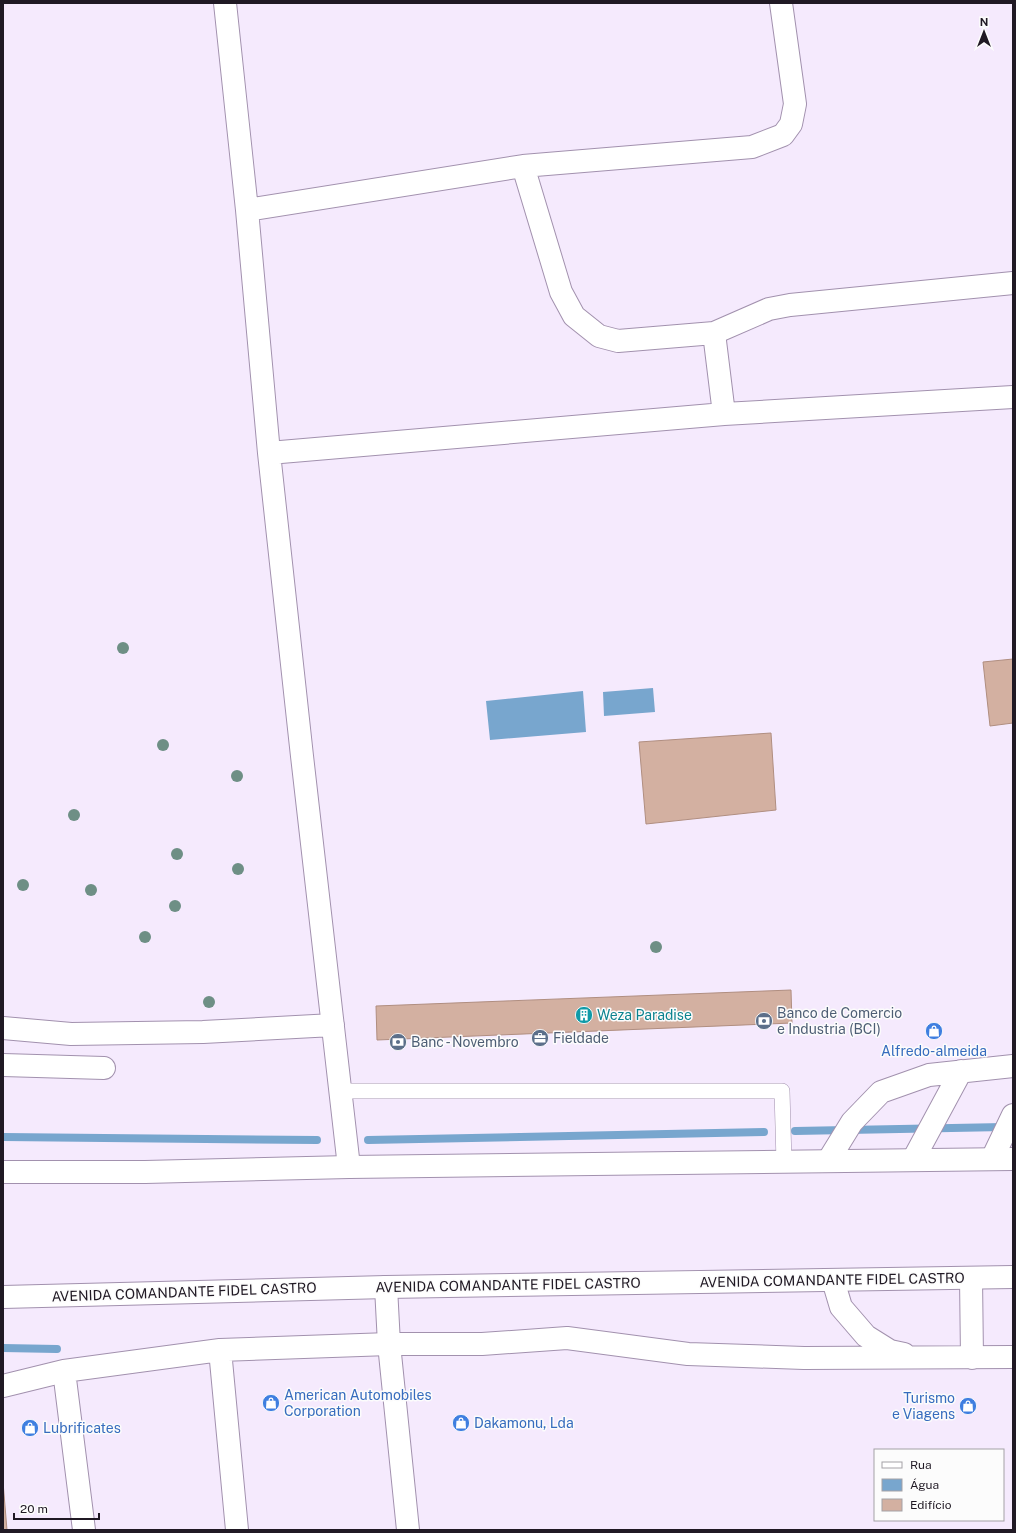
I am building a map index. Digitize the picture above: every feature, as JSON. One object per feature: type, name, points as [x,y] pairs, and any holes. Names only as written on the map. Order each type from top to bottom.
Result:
[{"type":"main road","points":[[225,3],[247,210],[269,453],[349,1167]]},
{"type":"main road","points":[[247,210],[523,166],[752,147],[783,135],[792,124],[795,104],[781,3]]},
{"type":"main road","points":[[523,166],[561,292],[574,316],[585,327],[599,336],[618,341],[714,333],[769,309],[1013,283]]},
{"type":"main road","points":[[714,333],[724,414]]},
{"type":"main road","points":[[269,453],[724,414],[1013,398]]},
{"type":"main road","points":[[3,1028],[71,1034],[203,1032],[333,1025]]},
{"type":"main road","points":[[3,1066],[104,1068]]},
{"type":"main road","points":[[828,1161],[852,1122],[881,1092],[929,1074],[1013,1066]]},
{"type":"main road","points":[[913,1160],[961,1071]]},
{"type":"main road","points":[[992,1160],[1013,1115]]},
{"type":"main road","points":[[3,1172],[145,1172],[349,1167],[1013,1159]]},
{"type":"main road","name":"AVENIDA COMANDANTE FIDEL CASTRO","points":[[3,1297],[386,1287],[1013,1277]]},
{"type":"main road","points":[[971,1278],[972,1358]]},
{"type":"main road","points":[[833,1280],[841,1307],[866,1336],[890,1351],[921,1358]]},
{"type":"main road","points":[[386,1287],[389,1344],[408,1530]]},
{"type":"main road","points":[[3,1386],[64,1371],[220,1350],[389,1344],[482,1344],[567,1338],[688,1354],[804,1358],[1013,1357]]},
{"type":"main road","points":[[220,1350],[237,1530]]},
{"type":"main road","points":[[64,1371],[84,1530]]},
{"type":"lane","points":[[341,1091],[782,1091],[784,1162]]},
{"type":"water","points":[[653,688],[655,712],[604,716],[603,692]]},
{"type":"water","points":[[583,691],[586,732],[490,740],[486,701]]},
{"type":"building","points":[[1013,659],[1013,723],[990,726],[983,662]]},
{"type":"building","points":[[771,733],[776,810],[646,824],[639,742]]},
{"type":"building","name":"Weza Paradise","points":[[791,990],[792,1023],[377,1040],[376,1006]]},
{"type":"building","points":[[3,1482],[7,1530],[3,1530]]},
{"type":"waterway","points":[[795,1131],[1004,1127]]},
{"type":"waterway","points":[[368,1140],[764,1132]]},
{"type":"waterway","points":[[3,1137],[317,1140]]},
{"type":"waterway","points":[[3,1348],[57,1349]]},
{"type":"place","name":"Weza Paradise","points":[[584,1015]]},
{"type":"place","name":"Banco de Comercio e Industria (BCI)","points":[[764,1021]]},
{"type":"place","name":"Alfredo-almeida","points":[[934,1031]]},
{"type":"place","name":"Fieldade","points":[[540,1038]]},
{"type":"place","name":"Banc - Novembro","points":[[398,1042]]},
{"type":"place","name":"American Automobiles Corporation","points":[[271,1403]]},
{"type":"place","name":"Turismo e Viagens","points":[[968,1406]]},
{"type":"place","name":"Dakamonu, Lda","points":[[461,1423]]},
{"type":"place","name":"Lubrificates","points":[[30,1428]]}]
